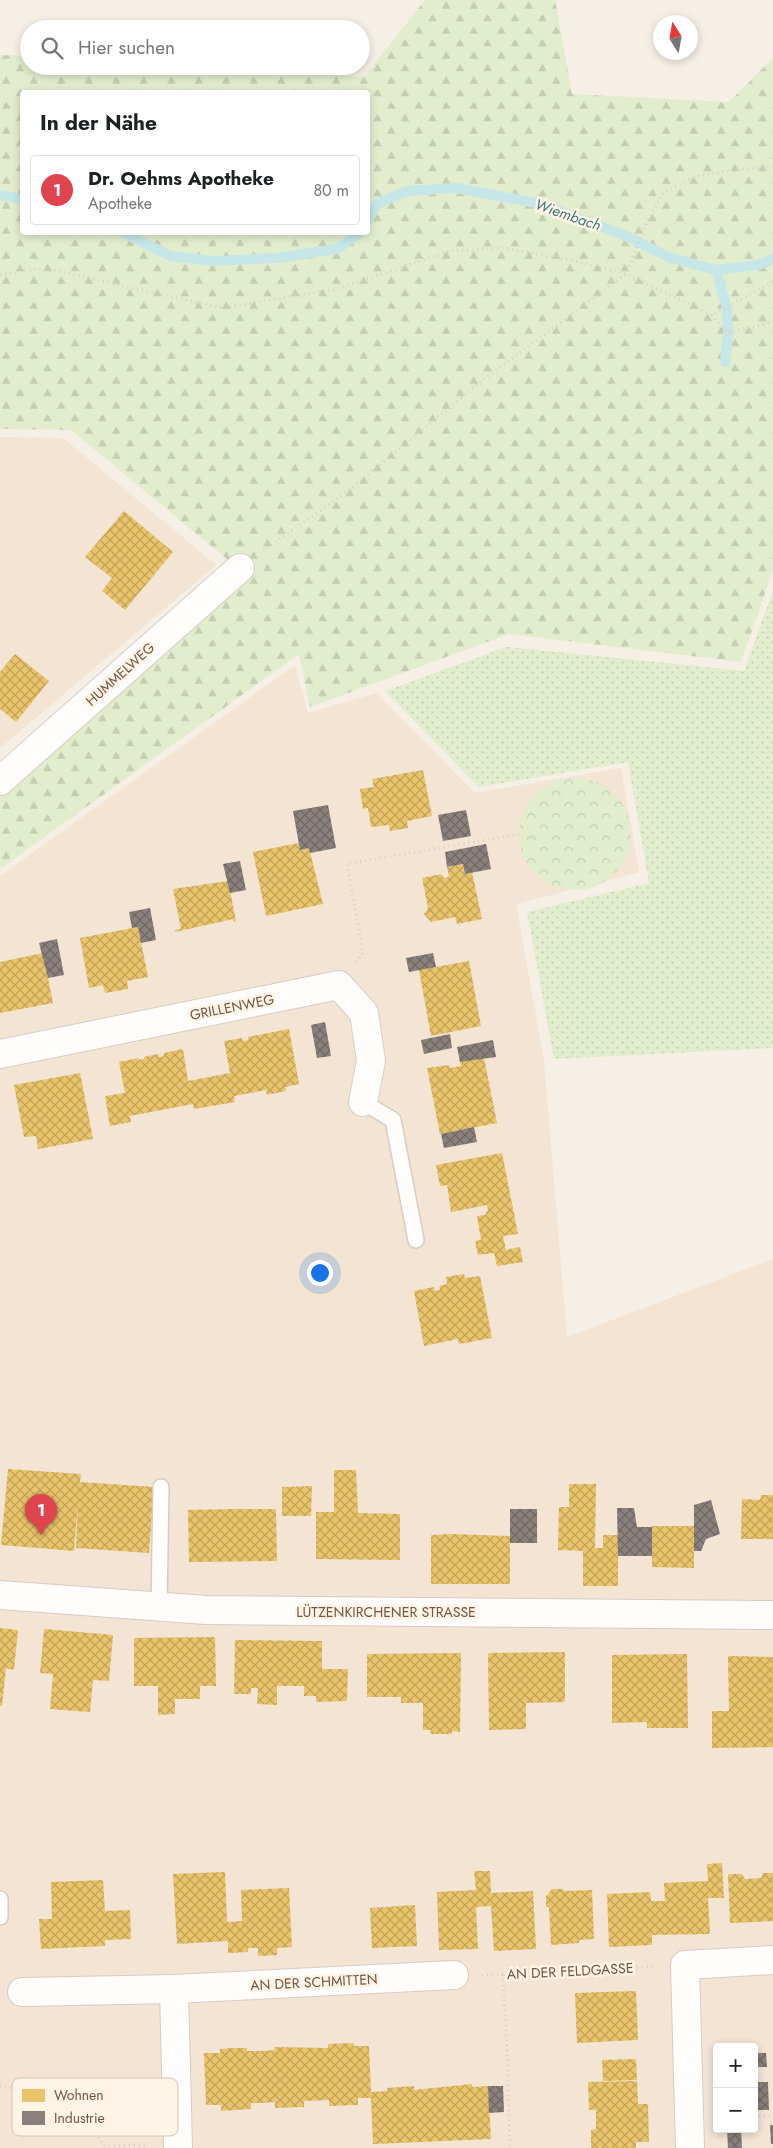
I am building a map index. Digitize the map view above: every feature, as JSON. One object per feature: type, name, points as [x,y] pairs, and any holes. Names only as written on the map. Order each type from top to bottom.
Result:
[{"type":"street","name":"HUMMELWEG","points":[[0,781],[240,568]]},
{"type":"street","name":"GRILLENWEG","points":[[0,1054],[339,985]]},
{"type":"street","points":[[339,985],[364,1013],[371,1061],[363,1102]]},
{"type":"street","name":"LÜTZENKIRCHENER STRASSE","points":[[0,1595],[206,1610],[773,1615]]},
{"type":"street","points":[[690,2148],[685,1964],[773,1960]]},
{"type":"street","name":"AN DER SCHMITTEN","points":[[22,1992],[174,1988],[454,1975]]},
{"type":"street","points":[[174,1988],[176,2078]]},
{"type":"lane","points":[[363,1102],[393,1120],[416,1240]]},
{"type":"lane","points":[[159,1607],[161,1487]]},
{"type":"lane","points":[[0,1899],[0,1917]]},
{"type":"path","points":[[240,568],[348,491],[483,380],[626,274],[646,224],[663,193],[693,177],[732,170],[773,167]]},
{"type":"path","points":[[0,275],[44,268],[222,308],[337,288],[450,251],[504,248],[570,260],[626,274],[712,315],[728,333],[773,322]]},
{"type":"path","points":[[712,315],[773,282]]},
{"type":"path","points":[[339,985],[363,953],[347,864],[519,834]]},
{"type":"path","name":"AN DER FELDGASSE","points":[[454,1975],[503,1975],[685,1964]]},
{"type":"path","points":[[503,1975],[510,2148]]},
{"type":"path","points":[[758,2117],[773,2116]]},
{"type":"path","points":[[98,2136],[105,2146],[177,2146]]},
{"type":"shaded area","points":[[0,437],[63,438],[216,565],[0,748]]},
{"type":"shaded area","points":[[295,665],[308,713],[376,693],[475,793],[621,768],[639,872],[516,904],[544,1061],[567,1337],[773,1259],[773,2148],[0,2148],[0,876]]},
{"type":"green space","points":[[425,0],[555,0],[572,94],[729,102],[773,58],[773,570],[741,662],[509,634],[310,707],[299,654],[0,869],[0,781],[234,565],[71,430],[0,429],[0,55],[20,56],[20,75],[332,75],[364,77],[370,75],[370,69]]},
{"type":"green space","points":[[773,591],[773,1048],[554,1059],[527,912],[649,883],[628,762],[479,787],[385,691],[507,647],[744,671]]},
{"type":"green space","points":[[575,778],[596,782],[615,794],[627,813],[631,834],[627,855],[615,874],[596,886],[575,890],[554,886],[535,874],[523,855],[519,834],[523,813],[535,794],[554,782]]},
{"type":"building: Wohnen","points":[[124,511],[173,552],[125,610],[102,591],[112,578],[85,557]]},
{"type":"building: Wohnen","points":[[15,654],[49,681],[16,722],[0,709],[0,672]]},
{"type":"building: Wohnen","points":[[423,770],[432,816],[407,821],[408,828],[390,831],[389,825],[371,827],[368,808],[363,809],[360,789],[374,787],[372,779]]},
{"type":"building: Wohnen","points":[[299,843],[300,850],[309,848],[323,904],[266,916],[253,852]]},
{"type":"building: Wohnen","points":[[463,864],[465,874],[472,872],[482,919],[457,924],[455,917],[431,922],[424,914],[428,908],[422,878],[441,874],[444,878],[449,877],[447,867]]},
{"type":"building: Wohnen","points":[[228,881],[236,921],[233,922],[233,919],[175,932],[175,930],[181,929],[173,889]]},
{"type":"building: Wohnen","points":[[138,927],[148,977],[127,981],[128,989],[105,993],[103,985],[89,988],[80,938]]},
{"type":"building: Wohnen","points":[[43,953],[53,1003],[0,1013],[0,962]]},
{"type":"building: Wohnen","points":[[469,961],[481,1026],[431,1036],[419,970]]},
{"type":"building: Wohnen","points":[[289,1029],[299,1084],[285,1087],[286,1091],[267,1095],[266,1090],[234,1096],[235,1102],[194,1109],[193,1104],[130,1116],[131,1122],[110,1126],[105,1096],[125,1093],[119,1062],[138,1058],[138,1060],[144,1059],[144,1057],[158,1054],[159,1057],[164,1056],[164,1053],[183,1049],[188,1081],[230,1073],[224,1041],[242,1038],[243,1041],[249,1040],[248,1037]]},
{"type":"building: Wohnen","points":[[484,1058],[497,1123],[440,1134],[427,1068],[449,1065],[450,1068],[461,1066],[460,1062]]},
{"type":"building: Wohnen","points":[[80,1073],[93,1139],[38,1149],[36,1136],[24,1137],[14,1085]]},
{"type":"building: Wohnen","points":[[502,1153],[518,1234],[503,1236],[506,1250],[520,1247],[523,1262],[497,1266],[494,1253],[478,1255],[475,1241],[481,1240],[477,1216],[485,1215],[488,1210],[487,1205],[451,1212],[447,1185],[440,1186],[436,1165]]},
{"type":"building: Wohnen","points":[[464,1274],[465,1278],[480,1276],[492,1338],[459,1344],[458,1339],[424,1346],[414,1291],[434,1287],[435,1291],[440,1290],[439,1286],[447,1284],[446,1277]]},
{"type":"building: Wohnen","points":[[8,1469],[81,1474],[80,1482],[154,1487],[149,1553],[76,1548],[78,1503],[74,1551],[1,1545]]},
{"type":"building: Wohnen","points":[[334,1470],[356,1470],[358,1513],[400,1514],[400,1560],[316,1559],[316,1512],[334,1512]]},
{"type":"building: Wohnen","points":[[569,1484],[596,1484],[595,1548],[603,1548],[603,1535],[618,1535],[618,1586],[583,1586],[583,1551],[558,1550],[559,1507],[569,1507]]},
{"type":"building: Wohnen","points":[[312,1486],[311,1516],[282,1516],[282,1487]]},
{"type":"building: Wohnen","points":[[761,1495],[773,1495],[773,1539],[741,1539],[742,1499],[760,1500]]},
{"type":"building: Wohnen","points":[[276,1509],[277,1561],[189,1562],[188,1510]]},
{"type":"building: Wohnen","points":[[652,1526],[694,1526],[694,1568],[652,1567]]},
{"type":"building: Wohnen","points":[[431,1535],[510,1536],[510,1584],[431,1584]]},
{"type":"building: Wohnen","points":[[0,1628],[18,1630],[14,1670],[6,1668],[2,1706],[0,1706]]},
{"type":"building: Wohnen","points":[[44,1629],[113,1635],[109,1681],[93,1680],[90,1712],[50,1709],[53,1674],[40,1673]]},
{"type":"building: Wohnen","points":[[215,1637],[216,1686],[200,1686],[200,1699],[175,1699],[175,1714],[158,1715],[158,1686],[134,1686],[134,1638]]},
{"type":"building: Wohnen","points":[[235,1640],[322,1641],[322,1669],[348,1669],[347,1701],[316,1702],[316,1696],[304,1696],[304,1686],[277,1686],[277,1705],[257,1704],[258,1688],[251,1688],[251,1694],[234,1694]]},
{"type":"building: Wohnen","points":[[565,1652],[564,1702],[526,1703],[526,1729],[489,1730],[488,1653]]},
{"type":"building: Wohnen","points":[[461,1653],[460,1732],[452,1731],[452,1734],[430,1734],[431,1730],[423,1730],[423,1703],[401,1703],[401,1697],[367,1697],[367,1654]]},
{"type":"building: Wohnen","points":[[687,1654],[688,1728],[647,1728],[647,1722],[612,1723],[612,1655]]},
{"type":"building: Wohnen","points":[[728,1656],[773,1657],[773,1747],[712,1748],[712,1711],[729,1711]]},
{"type":"building: Wohnen","points":[[722,1863],[724,1898],[708,1898],[710,1934],[652,1935],[652,1945],[609,1947],[607,1894],[650,1892],[651,1901],[665,1901],[664,1883],[708,1881],[707,1864]]},
{"type":"building: Wohnen","points":[[474,1871],[490,1871],[491,1893],[533,1891],[536,1949],[494,1951],[491,1906],[476,1907],[478,1949],[439,1950],[437,1892],[476,1890]]},
{"type":"building: Wohnen","points":[[225,1872],[227,1922],[242,1921],[241,1890],[289,1888],[292,1947],[277,1948],[277,1955],[258,1956],[258,1948],[248,1948],[248,1952],[228,1953],[228,1941],[177,1944],[173,1874]]},
{"type":"building: Wohnen","points":[[763,1873],[773,1873],[773,1921],[730,1923],[728,1874],[742,1874],[745,1879],[761,1878]]},
{"type":"building: Wohnen","points":[[103,1880],[105,1911],[130,1910],[131,1939],[105,1940],[105,1946],[41,1949],[39,1919],[52,1919],[51,1882]]},
{"type":"building: Wohnen","points":[[552,1889],[562,1889],[565,1891],[592,1890],[594,1939],[579,1940],[579,1943],[551,1945],[549,1908],[546,1906],[546,1896]]},
{"type":"building: Wohnen","points":[[415,1905],[417,1946],[372,1948],[370,1908]]},
{"type":"building: Wohnen","points":[[636,1991],[638,2040],[577,2043],[575,1993]]},
{"type":"building: Wohnen","points":[[353,2043],[354,2046],[369,2046],[371,2092],[387,2091],[387,2088],[414,2086],[414,2090],[472,2084],[472,2087],[488,2086],[491,2139],[373,2144],[371,2098],[358,2098],[358,2105],[329,2106],[329,2100],[304,2101],[304,2107],[275,2108],[275,2102],[251,2103],[251,2109],[221,2111],[221,2105],[206,2105],[204,2053],[220,2053],[220,2049],[233,2048],[261,2051],[275,2050],[274,2047],[328,2048],[328,2044]]},
{"type":"building: Wohnen","points":[[636,2059],[637,2080],[603,2081],[602,2060]]},
{"type":"building: Wohnen","points":[[637,2081],[638,2104],[648,2104],[649,2142],[636,2142],[636,2148],[591,2148],[591,2130],[596,2129],[596,2110],[589,2110],[588,2082]]},
{"type":"building: Industrie","points":[[328,805],[336,848],[310,853],[309,848],[300,850],[293,811]]},
{"type":"building: Industrie","points":[[466,810],[471,836],[443,841],[438,815]]},
{"type":"building: Industrie","points":[[486,844],[491,869],[465,874],[463,864],[447,867],[445,852]]},
{"type":"building: Industrie","points":[[240,861],[246,890],[230,893],[223,864]]},
{"type":"building: Industrie","points":[[150,908],[156,940],[141,943],[138,927],[132,928],[129,912]]},
{"type":"building: Industrie","points":[[57,939],[64,975],[48,978],[39,943]]},
{"type":"building: Industrie","points":[[433,953],[436,967],[409,972],[406,958]]},
{"type":"building: Industrie","points":[[325,1022],[331,1056],[317,1058],[311,1025]]},
{"type":"building: Industrie","points":[[450,1034],[452,1048],[424,1054],[421,1040]]},
{"type":"building: Industrie","points":[[493,1040],[496,1057],[460,1062],[457,1047]]},
{"type":"building: Industrie","points":[[474,1127],[477,1142],[444,1148],[441,1134]]},
{"type":"building: Industrie","points":[[711,1500],[720,1534],[706,1539],[701,1551],[694,1551],[694,1505]]},
{"type":"building: Industrie","points":[[617,1508],[634,1508],[637,1527],[652,1527],[652,1556],[618,1556]]},
{"type":"building: Industrie","points":[[510,1509],[537,1509],[537,1543],[510,1543]]},
{"type":"building: Industrie","points":[[758,2053],[766,2053],[767,2067],[758,2067]]},
{"type":"building: Industrie","points":[[758,2082],[768,2082],[769,2110],[758,2110]]},
{"type":"building: Industrie","points":[[488,2086],[503,2086],[504,2112],[489,2113]]},
{"type":"building: Industrie","points":[[770,2125],[773,2125],[773,2144],[771,2144]]},
{"type":"building: Industrie","points":[[727,2133],[741,2133],[742,2148],[728,2148]]},
{"type":"waterway","name":"Wiembach","points":[[370,216],[377,204],[406,191],[457,188],[541,204],[626,236],[668,257],[716,270],[758,265],[773,259]]},
{"type":"waterway","name":"Wiembach","points":[[0,195],[20,199]]},
{"type":"waterway","name":"Wiembach","points":[[128,235],[170,256],[213,261],[277,258],[337,249],[357,235]]},
{"type":"waterway","points":[[716,270],[727,308],[728,333],[725,362]]},
{"type":"place","name":"Dr. Oehms Apotheke","points":[[41,1535]]}]
